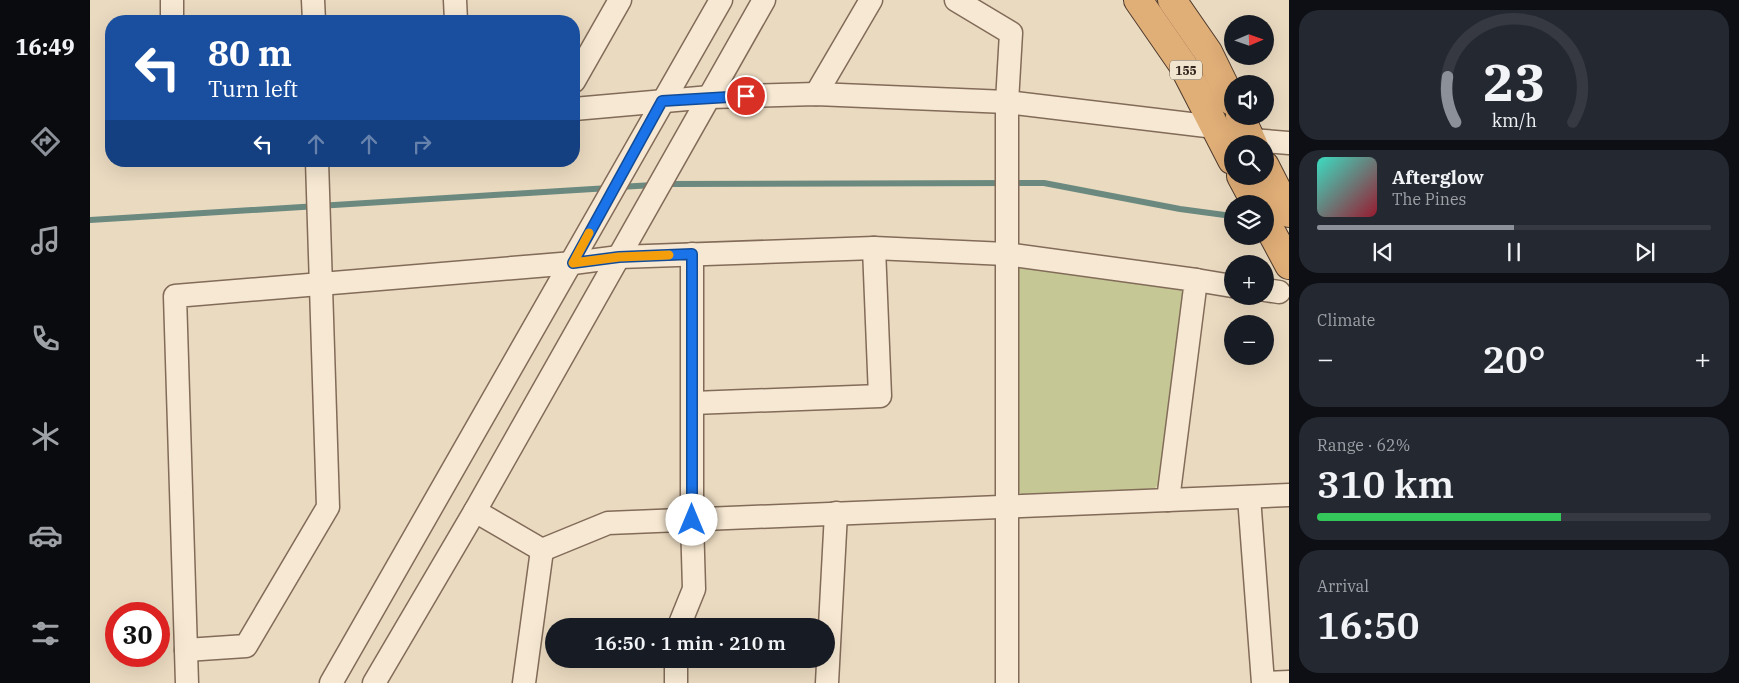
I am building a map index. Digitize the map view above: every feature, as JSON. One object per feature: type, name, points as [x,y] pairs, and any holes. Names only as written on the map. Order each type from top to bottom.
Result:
[{"type":"highway","name":"155","points":[[1138,0],[1183,65],[1224,144]]},
{"type":"highway","name":"155","points":[[1172,0],[1208,52],[1224,85]]},
{"type":"highway","points":[[1274,184],[1289,213]]},
{"type":"highway","points":[[1274,237],[1289,265]]},
{"type":"street","points":[[172,0],[172,15]]},
{"type":"street","points":[[313,0],[314,15]]},
{"type":"street","points":[[455,0],[456,15]]},
{"type":"street","points":[[580,70],[620,0]]},
{"type":"street","points":[[331,683],[573,263],[662,101],[722,0]]},
{"type":"street","points":[[374,683],[475,511],[764,0]]},
{"type":"street","points":[[816,94],[871,0]]},
{"type":"street","points":[[956,0],[1011,33],[1007,102],[1006,254],[1007,683]]},
{"type":"street","points":[[580,108],[710,97],[816,94],[1007,102],[1224,144]]},
{"type":"street","points":[[1248,133],[1289,143]]},
{"type":"street","points":[[186,650],[246,646],[328,508],[318,167]]},
{"type":"street","points":[[693,403],[880,396],[874,248]]},
{"type":"street","points":[[187,683],[175,296],[573,263],[619,257],[874,248],[1006,254],[1224,285]]},
{"type":"street","points":[[682,618],[694,589],[692,520],[692,254]]},
{"type":"street","points":[[1168,500],[1196,280]]},
{"type":"street","points":[[542,550],[608,522],[1289,495]]},
{"type":"street","points":[[1248,497],[1263,683],[1289,682]]},
{"type":"street","points":[[475,511],[542,550]]},
{"type":"street","points":[[827,683],[836,513]]},
{"type":"street","points":[[524,683],[542,550]]},
{"type":"street","points":[[676,668],[676,683]]},
{"type":"green space","points":[[1022,265],[1180,287],[1186,295],[1159,484],[1153,490],[1022,495],[1016,489],[1015,272]]},
{"type":"waterway","points":[[667,184],[1044,183],[1180,209],[1224,215]]},
{"type":"waterway","points":[[619,187],[654,185]]},
{"type":"waterway","points":[[90,220],[609,188]]},
{"type":"slow traffic","points":[[589,233],[573,263],[619,257],[669,255]]},
{"type":"route","points":[[692,520],[692,254],[619,257],[573,263],[662,101],[746,96]]}]
